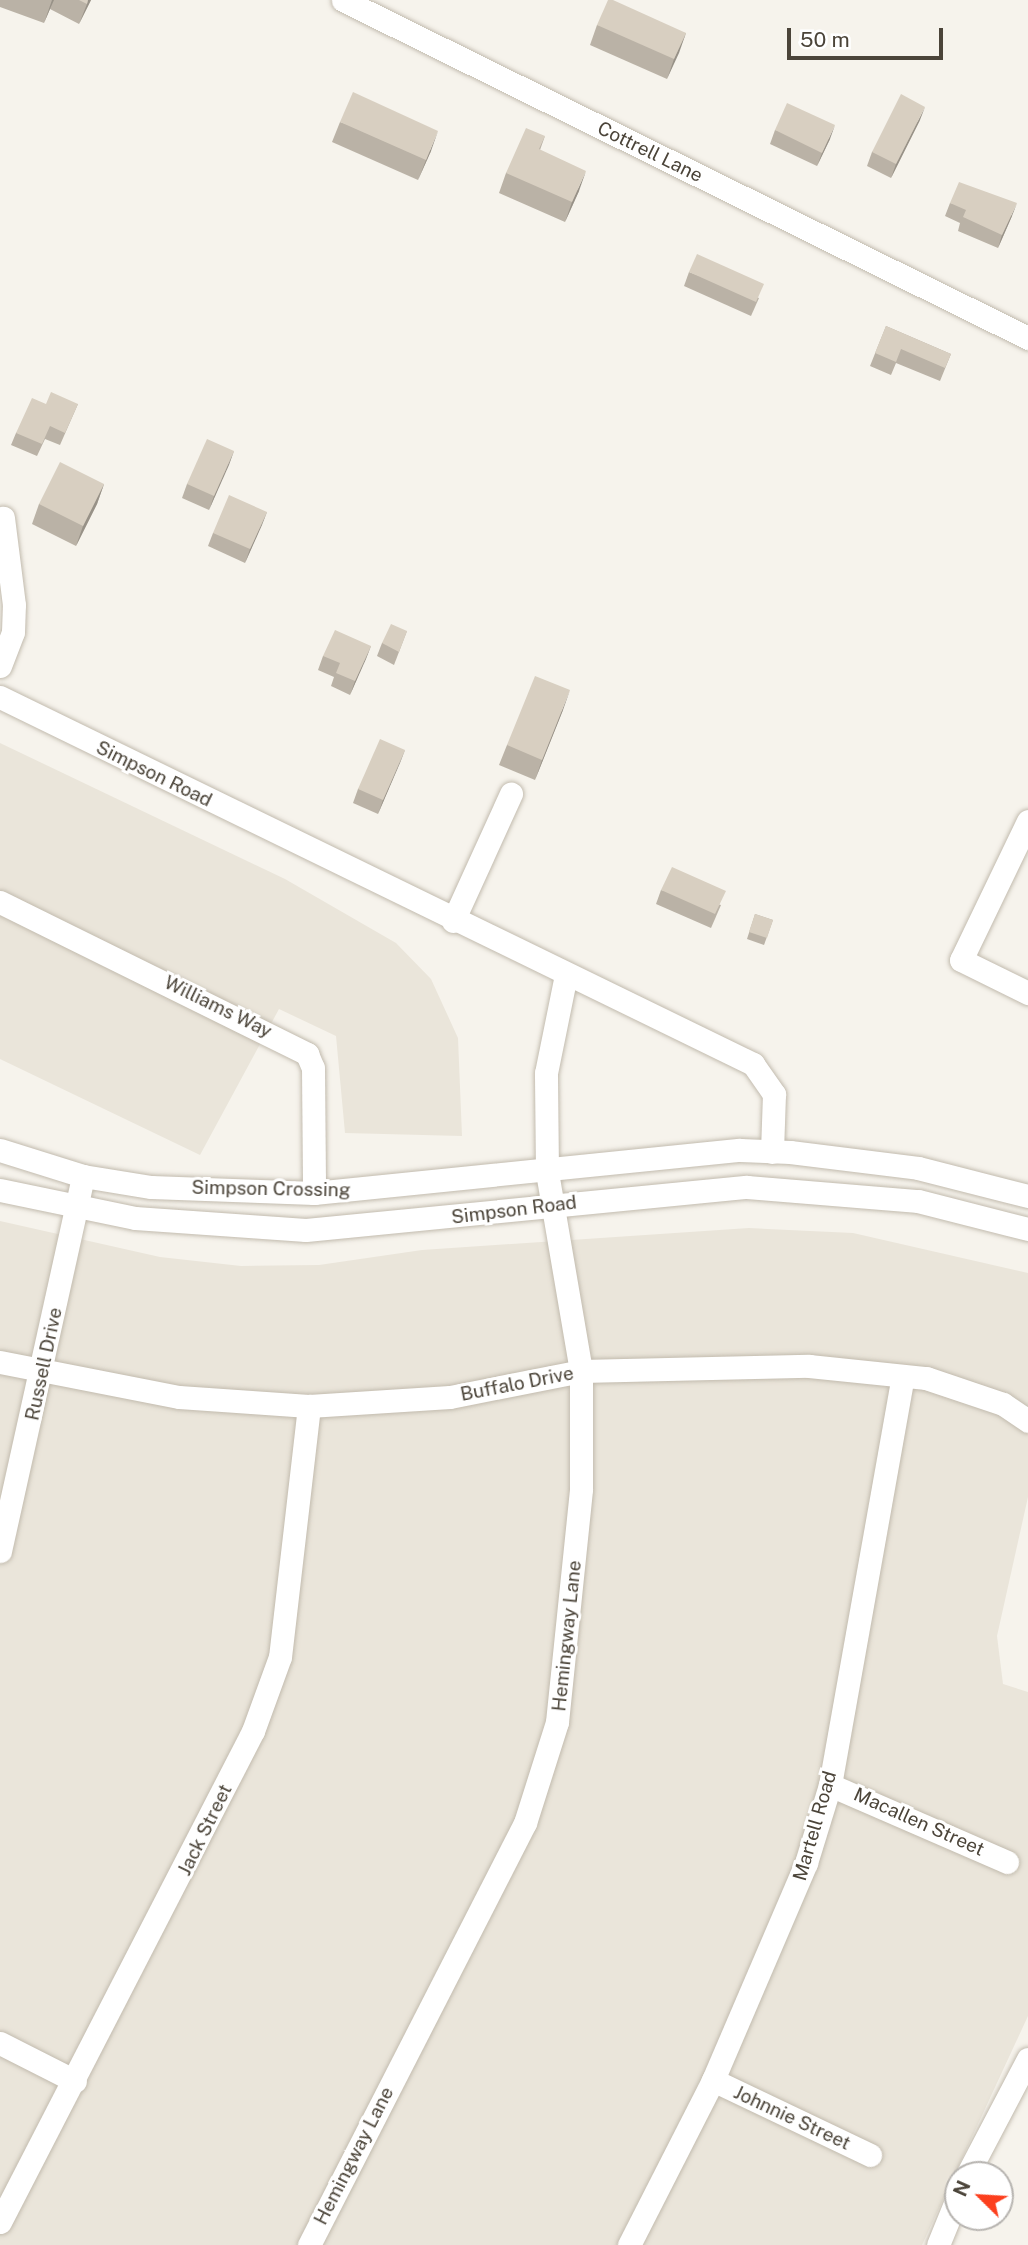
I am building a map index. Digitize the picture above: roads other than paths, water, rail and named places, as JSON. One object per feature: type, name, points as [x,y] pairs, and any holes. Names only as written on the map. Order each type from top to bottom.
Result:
[{"type":"street","name":"Cottrell Lane","points":[[343,0],[1028,338]]},
{"type":"street","points":[[0,666],[13,632],[14,605],[3,518]]},
{"type":"street","name":"Simpson Road","points":[[0,697],[453,921],[753,1063],[774,1094],[772,1152]]},
{"type":"street","points":[[453,921],[511,794]]},
{"type":"street","points":[[1028,821],[961,960],[1028,993]]},
{"type":"street","name":"Williams Way","points":[[0,902],[307,1054],[313,1068],[314,1193]]},
{"type":"street","name":"Hemingway Lane","points":[[309,2245],[524,1823],[557,1722],[582,1489],[581,1371],[547,1172],[546,1073],[566,975]]},
{"type":"street","name":"Simpson Crossing","points":[[0,1150],[83,1175],[151,1187],[314,1193],[547,1172]]},
{"type":"street","name":"Simpson Road","points":[[547,1172],[772,1152],[918,1168],[1028,1196]]},
{"type":"street","name":"Russell Drive","points":[[0,1551],[42,1374],[83,1175]]},
{"type":"street","name":"Simpson Road","points":[[0,1190],[76,1209],[206,1227],[306,1230],[652,1192],[788,1189],[918,1201],[1028,1229]]},
{"type":"street","name":"Buffalo Drive","points":[[0,1362],[42,1374],[179,1398],[309,1406],[450,1397],[581,1371],[809,1366],[904,1376],[1003,1404],[1028,1421]]},
{"type":"street","name":"Martell Road","points":[[629,2245],[713,2080],[772,1954],[830,1785],[904,1376]]},
{"type":"street","name":"Jack Street","points":[[0,2222],[224,1790],[280,1657],[309,1406]]},
{"type":"street","name":"Macallen Street","points":[[830,1785],[1007,1862]]},
{"type":"street","points":[[0,2043],[75,2081]]},
{"type":"street","points":[[974,2161],[1028,2059]]},
{"type":"street","name":"Johnnie Street","points":[[713,2080],[870,2155]]}]
